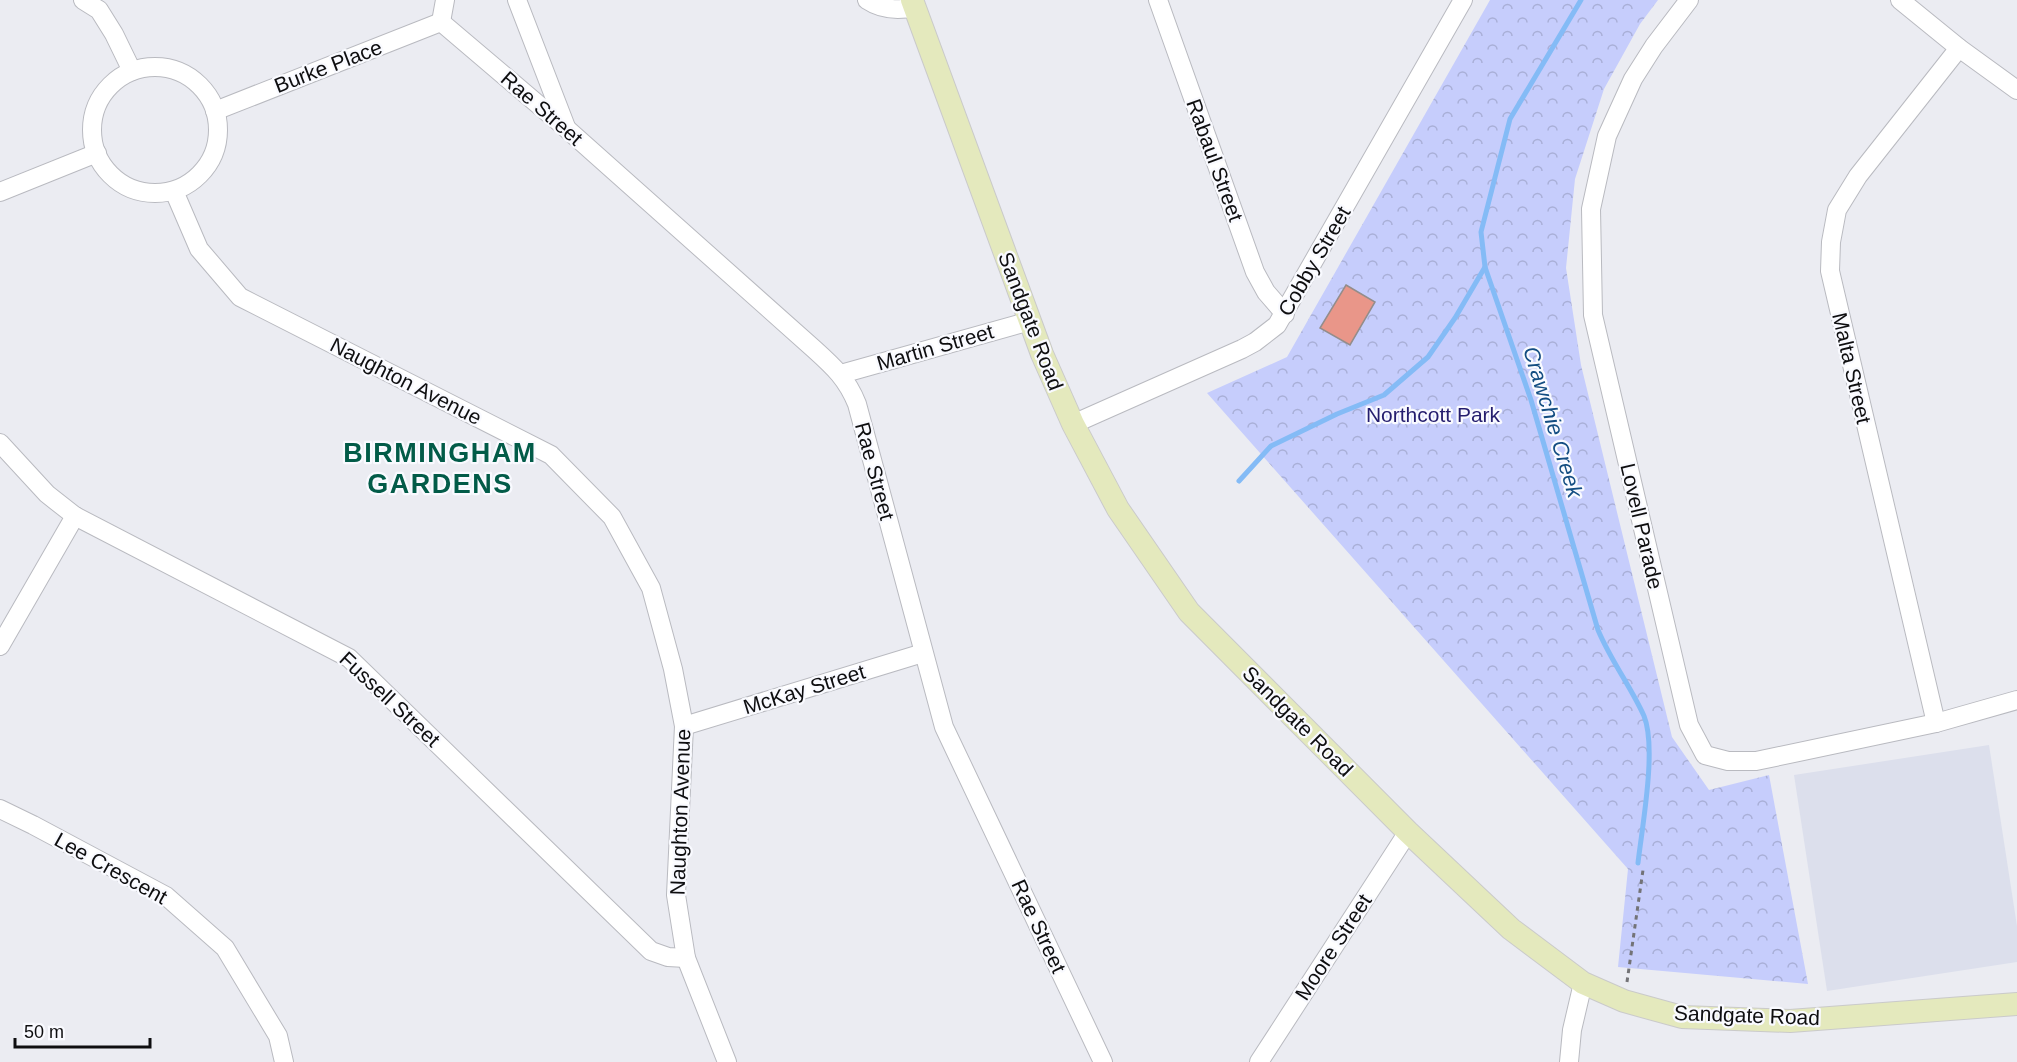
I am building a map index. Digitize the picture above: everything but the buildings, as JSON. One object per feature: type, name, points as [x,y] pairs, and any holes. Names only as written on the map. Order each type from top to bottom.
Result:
[{"type":"main road","name":"Sandgate Road","points":[[913,4],[1042,354],[1073,424],[1118,509],[1189,612],[1408,832],[1511,929],[1583,983],[1624,1001],[1682,1017],[1790,1021],[2017,1004]]},
{"type":"street","points":[[84,0],[106,5],[114,34],[132,71]]},
{"type":"street","points":[[441,21],[445,0]]},
{"type":"street","points":[[517,0],[567,129]]},
{"type":"street","points":[[867,0],[881,8],[900,10],[913,4]]},
{"type":"street","name":"Rabaul Street","points":[[1158,0],[1255,272],[1266,292],[1285,314]]},
{"type":"street","name":"Cobby Street","points":[[1073,424],[1255,342],[1277,325],[1463,0]]},
{"type":"street","name":"Lovell Parade","points":[[1689,0],[1654,46],[1633,79],[1607,136],[1591,209],[1593,315],[1689,725],[1705,755],[1728,760],[1756,760],[1936,723],[2017,700]]},
{"type":"street","points":[[1900,0],[1959,48],[2017,90]]},
{"type":"street","name":"Burke Place","points":[[215,111],[441,21]]},
{"type":"street","name":"Rae Street","points":[[441,21],[567,129],[842,374],[857,404],[944,727],[1103,1062]]},
{"type":"street","name":"Malta Street","points":[[1936,723],[1830,271],[1831,242],[1837,210],[1858,176],[1959,48]]},
{"type":"street","points":[[151,67],[170,68],[188,75],[203,88],[215,111],[219,126],[216,147],[208,166],[193,181],[174,191],[146,192],[120,182],[106,169],[97,153],[92,134],[94,114],[102,96],[115,81],[132,71],[151,67]]},
{"type":"street","points":[[0,192],[97,153]]},
{"type":"street","name":"Naughton Avenue","points":[[174,191],[199,249],[240,297],[551,455],[612,517],[651,588],[673,669],[684,726],[676,896],[686,958],[727,1062]]},
{"type":"street","name":"Martin Street","points":[[842,374],[1030,321]]},
{"type":"street","name":"Fussell Street","points":[[0,443],[47,494],[75,516],[349,658],[651,951],[668,957],[686,958]]},
{"type":"street","points":[[0,646],[75,516]]},
{"type":"street","name":"McKay Street","points":[[684,726],[923,653]]},
{"type":"street","name":"Lee Crescent","points":[[0,809],[165,896],[225,948],[278,1036],[284,1062]]},
{"type":"street","name":"Moore Street","points":[[1258,1062],[1408,832]]},
{"type":"street","points":[[1569,1062],[1572,1030],[1583,983]]},
{"type":"path","points":[[1624,1001],[1643,870]]},
{"type":"shaded area","points":[[1989,745],[2017,926],[2017,962],[1827,991],[1794,775]]},
{"type":"green space","name":"Northcott Park","points":[[1490,0],[1658,0],[1640,24],[1604,89],[1575,179],[1566,268],[1581,365],[1672,737],[1709,790],[1769,775],[1808,984],[1618,967],[1628,869],[1207,393],[1287,357]]},
{"type":"waterway","name":"Crawchie Creek","points":[[1581,0],[1510,119],[1481,232],[1485,267],[1531,400],[1598,630],[1639,705],[1648,730],[1649,767],[1638,863]]},
{"type":"waterway","points":[[1239,481],[1271,446],[1337,414],[1384,395],[1428,357],[1455,318],[1485,267]]},
{"type":"district","name":"BIRMINGHAM GARDENS","points":[[440,468]]}]
